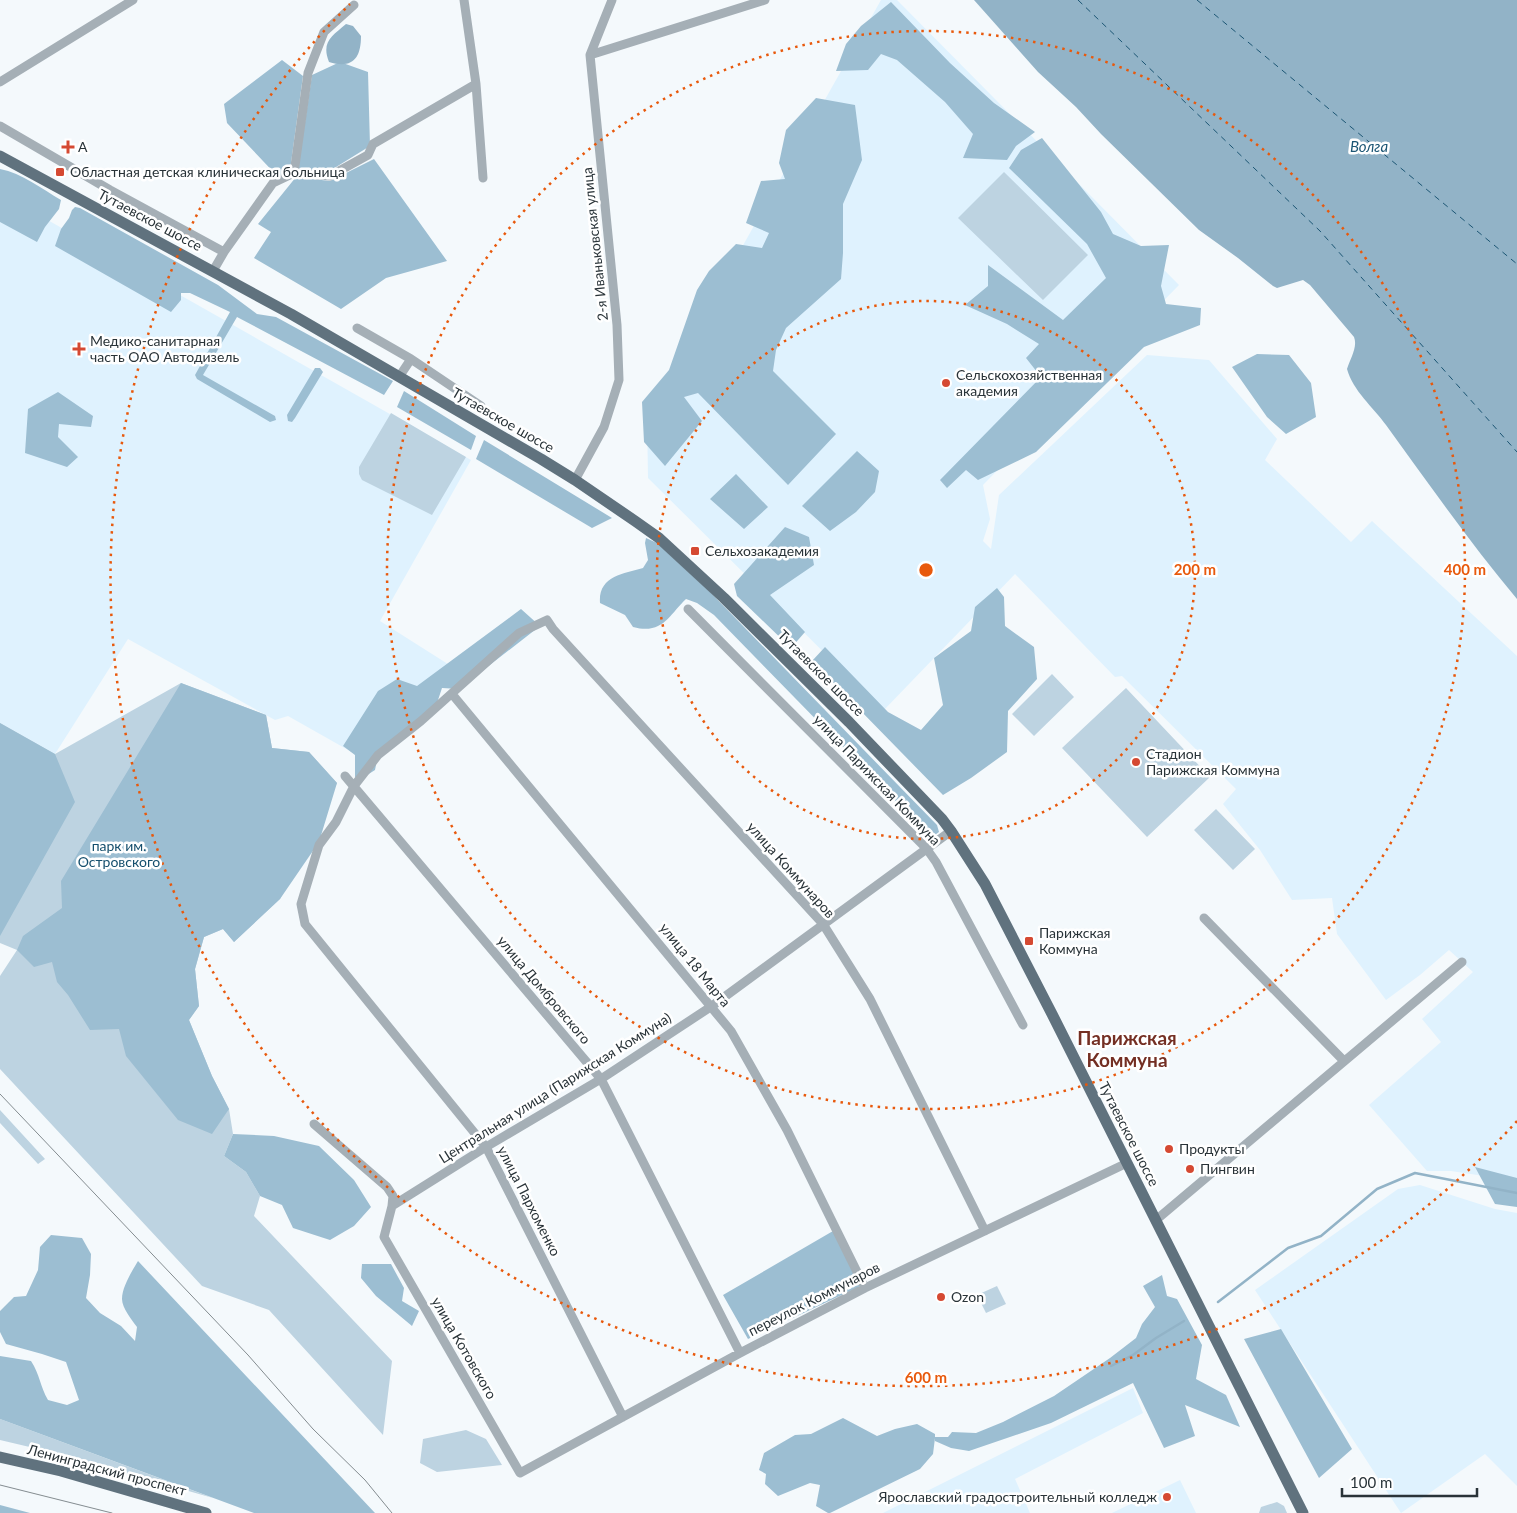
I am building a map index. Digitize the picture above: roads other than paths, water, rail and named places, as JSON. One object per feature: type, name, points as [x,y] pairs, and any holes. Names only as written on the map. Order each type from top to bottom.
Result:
[{"type":"main road","name":"Тутаевское шоссе","points":[[0,156],[213,271],[575,480],[660,538],[849,722],[951,831],[985,884],[1303,1513]]},
{"type":"main road","name":"Ленинградский проспект","points":[[0,1457],[70,1474],[206,1513]]},
{"type":"street","points":[[0,82],[132,0]]},
{"type":"street","points":[[464,0],[476,84],[483,178]]},
{"type":"street","name":"2-я Иваньковская улица","points":[[575,480],[604,427],[619,380],[617,325],[590,55],[612,0]]},
{"type":"street","points":[[590,55],[765,0]]},
{"type":"street","points":[[294,173],[308,73],[324,32],[354,5]]},
{"type":"street","points":[[213,271],[224,252],[273,183],[294,173],[330,176],[368,155],[373,144],[476,84]]},
{"type":"street","points":[[0,126],[110,190],[224,252]]},
{"type":"street","points":[[357,328],[412,359],[481,406]]},
{"type":"street","points":[[399,377],[412,359]]},
{"type":"street","name":"улица Парижская Коммуна","points":[[688,609],[926,848],[936,862],[1023,1025]]},
{"type":"street","name":"улица Коммунаров","points":[[452,694],[519,633],[547,620],[553,629],[823,924],[870,999],[985,1231]]},
{"type":"street","points":[[354,786],[378,755],[422,721],[452,694]]},
{"type":"street","name":"улица 18 Марта","points":[[452,694],[731,1031],[787,1130],[865,1288]]},
{"type":"street","name":"улица Домбровского","points":[[346,776],[601,1079],[740,1353]]},
{"type":"street","name":"улица Пархоменко","points":[[354,786],[336,822],[319,845],[301,904],[305,924],[486,1147],[622,1417]]},
{"type":"street","name":"Центральная улица (Парижская Коммуна)","points":[[392,1206],[486,1147],[601,1079],[712,1006],[951,831]]},
{"type":"street","points":[[1204,918],[1344,1061]]},
{"type":"street","points":[[1156,1220],[1462,962]]},
{"type":"street","points":[[314,1124],[387,1188],[393,1196],[392,1206]]},
{"type":"street","name":"переулок Коммунаров","points":[[520,1473],[740,1353],[865,1288],[1127,1162]]},
{"type":"street","name":"улица Котовского","points":[[392,1206],[384,1237],[520,1473]]},
{"type":"water","name":"Волга","points":[[974,0],[1517,0],[1517,599],[1466,535],[1354,384],[1347,369],[1354,349],[1354,337],[1310,285],[1303,280],[1277,288],[1199,230],[1076,107],[1038,72]]},
{"type":"water","points":[[346,24],[353,26],[361,36],[361,44],[357,56],[349,63],[337,64],[329,62],[326,49],[327,44],[332,36]]},
{"type":"waterway","points":[[1218,1302],[1288,1248],[1321,1236],[1377,1189],[1415,1173],[1517,1193]]},
{"type":"waterway","points":[[1111,1366],[1133,1355],[1184,1321]]},
{"type":"tram line","points":[[0,1094],[248,1355],[313,1429],[365,1480],[392,1513]]},
{"type":"tram line","points":[[0,1485],[112,1513]]},
{"type":"place","name":"А","points":[[68,147]]},
{"type":"place","name":"Областная детская клиническая больница","points":[[60,172]]},
{"type":"place","name":"Медико-санитарная часть ОАО Автодизель","points":[[79,349]]},
{"type":"place","name":"Сельскохозяйственная академия","points":[[946,383]]},
{"type":"place","name":"Сельхозакадемия","points":[[695,551]]},
{"type":"place","name":"Стадион Парижская Коммуна","points":[[1136,762]]},
{"type":"place","name":"Парижская Коммуна","points":[[1029,941]]},
{"type":"place","name":"Продукты","points":[[1169,1149]]},
{"type":"place","name":"Пингвин","points":[[1190,1169]]},
{"type":"place","name":"Ozon","points":[[941,1297]]},
{"type":"place","name":"Ярославский градостроительный колледж","points":[[1167,1497]]},
{"type":"district","name":"Парижская Коммуна","points":[[1127,1049]]},
{"type":"park label","name":"парк им. Островского","points":[[119,854]]}]
